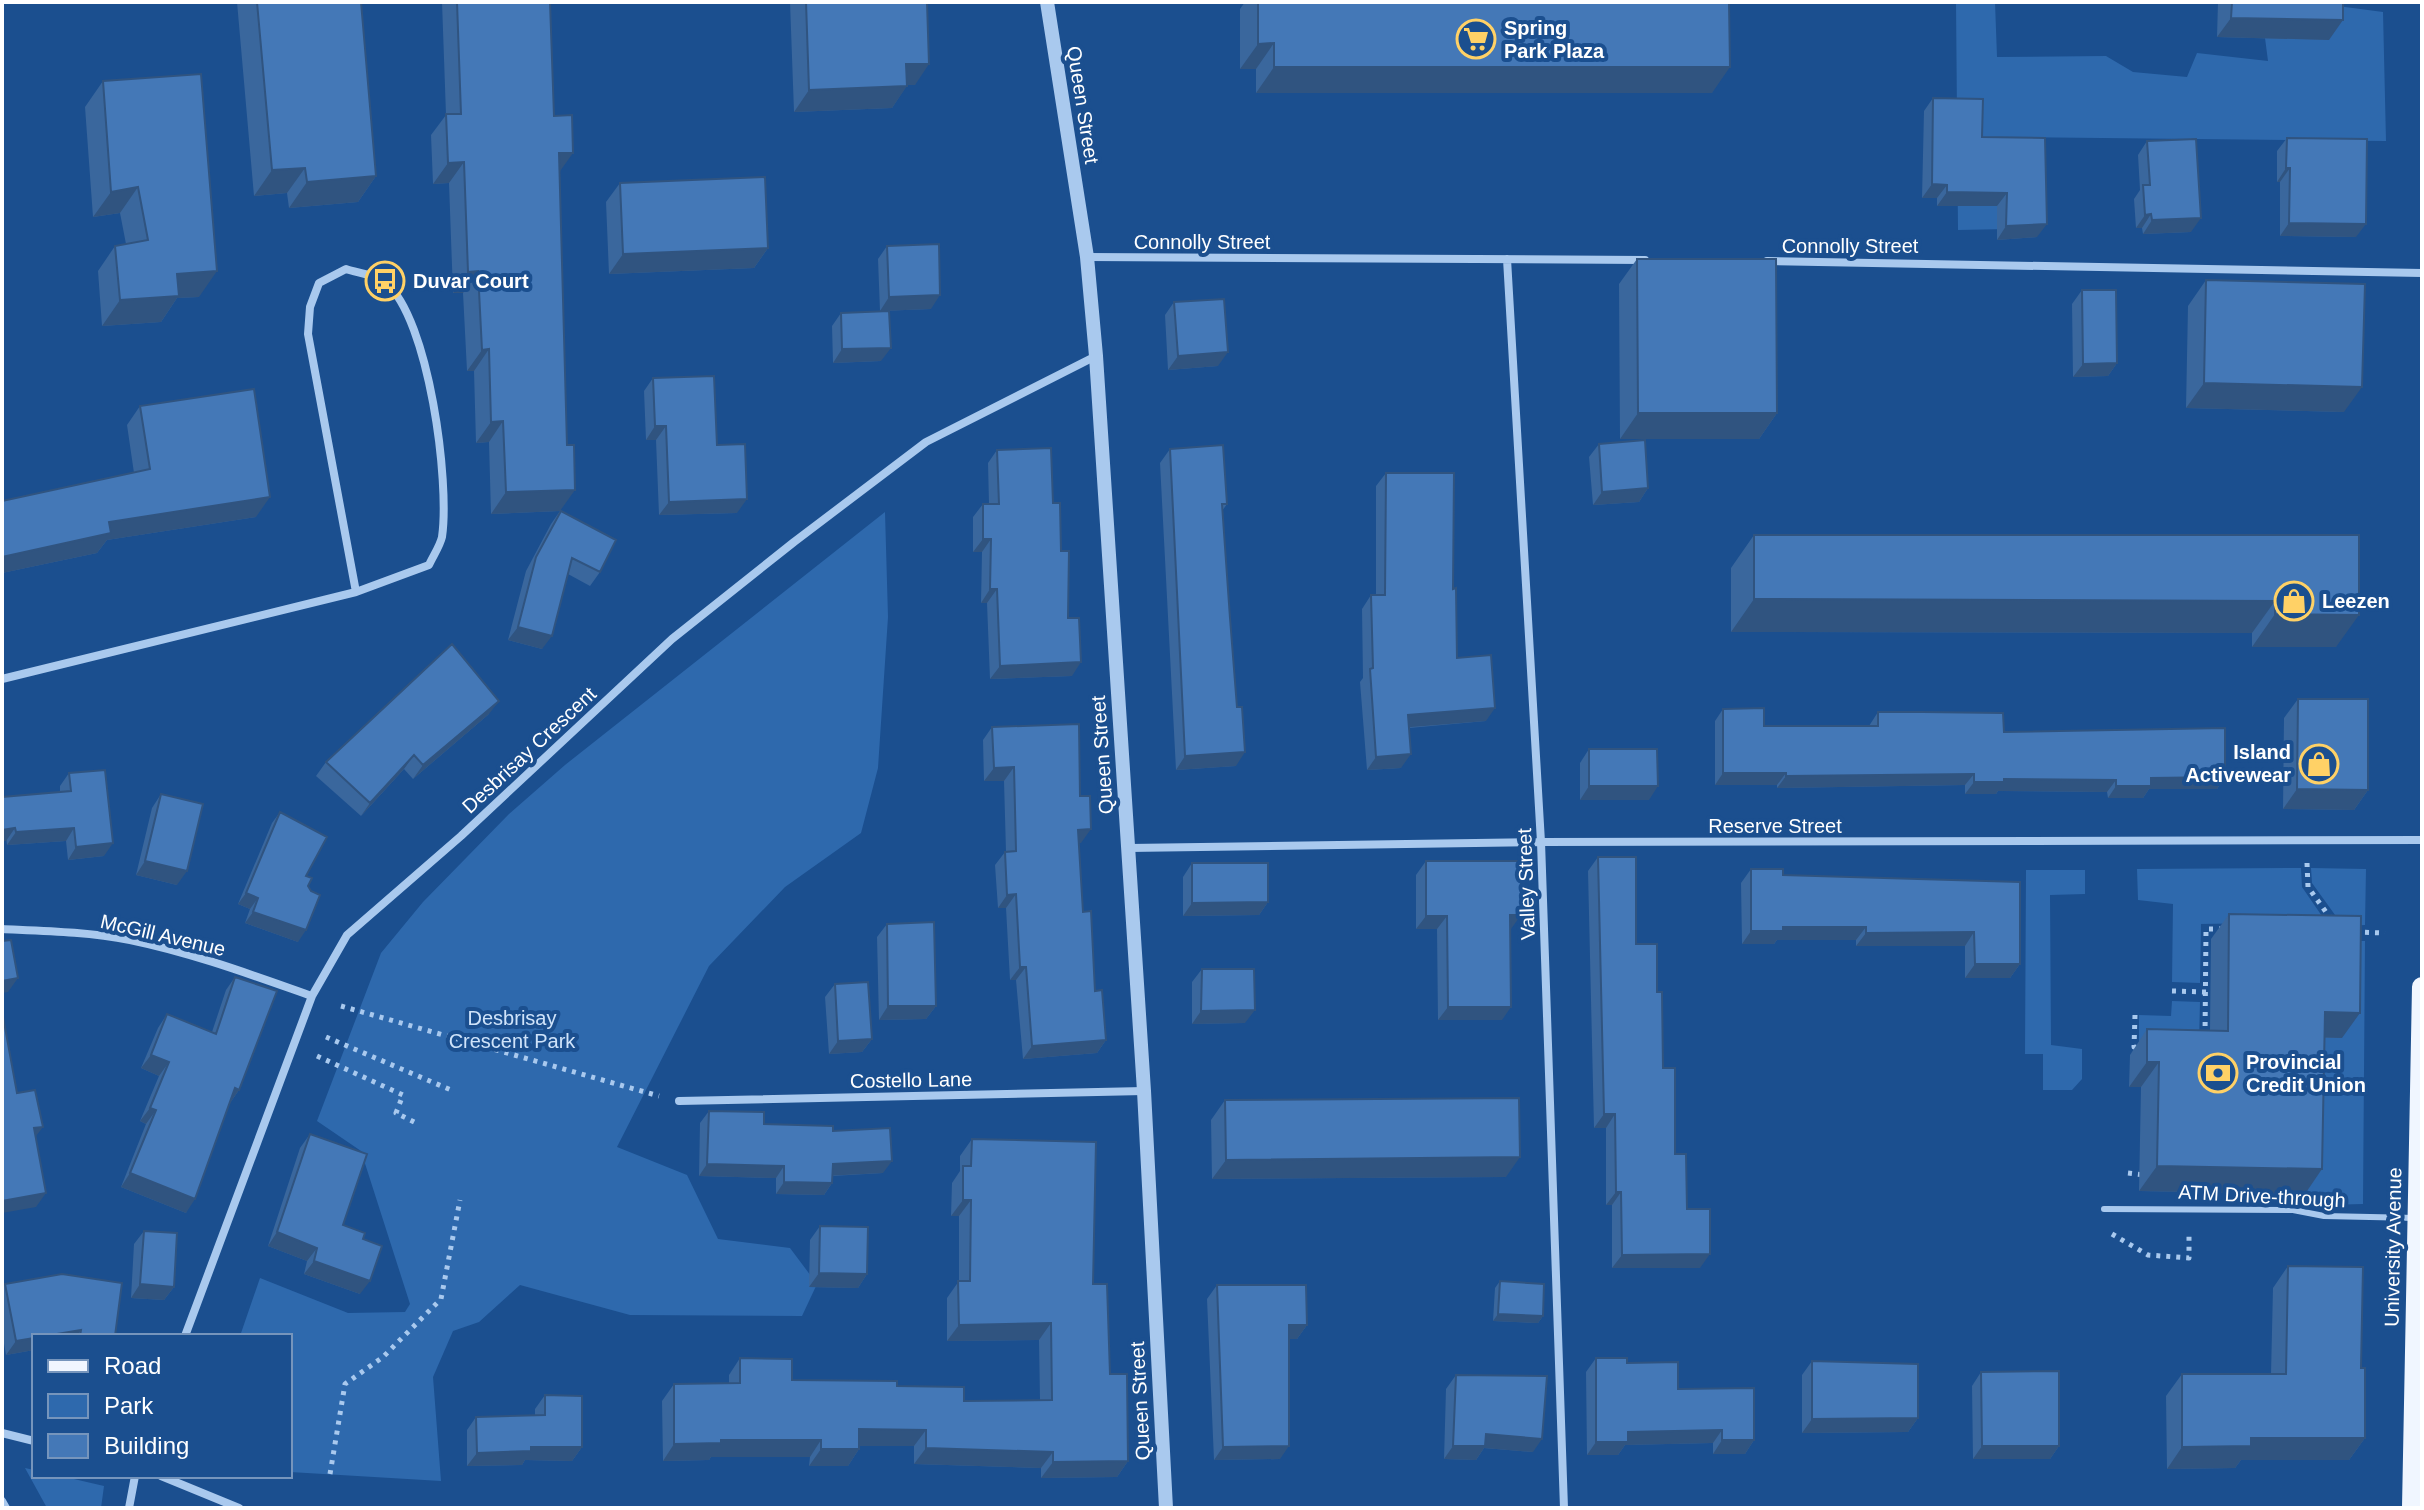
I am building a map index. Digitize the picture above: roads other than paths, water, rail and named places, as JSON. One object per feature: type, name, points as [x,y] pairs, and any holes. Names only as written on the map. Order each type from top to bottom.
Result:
[{"type":"main road","name":"University Avenue","points":[[2412,1508],[2422,987]]},
{"type":"street","name":"Queen Street","points":[[1047,2],[1087,257],[1096,356],[1144,1091],[1166,1508]]},
{"type":"street","name":"Connolly Street","points":[[1087,257],[1662,261]]},
{"type":"street","name":"Valley Street","points":[[1507,259],[1541,842],[1564,1508]]},
{"type":"street","name":"Connolly Street","points":[[1755,261],[2422,273]]},
{"type":"street","points":[[2,679],[356,592],[429,565],[442,539],[442,455],[420,348],[407,308],[385,281],[346,269],[319,283],[310,307],[308,334],[356,592]]},
{"type":"street","name":"Desbrisay Crescent","points":[[186,1334],[312,996],[347,935],[461,836],[672,639],[926,442],[1096,356]]},
{"type":"street","name":"Reserve Street","points":[[1129,848],[1541,842],[2422,840]]},
{"type":"street","name":"McGill Avenue","points":[[2,929],[65,931],[130,940],[199,957],[312,996]]},
{"type":"street","name":"Costello Lane","points":[[679,1101],[1144,1091]]},
{"type":"street","points":[[2,1433],[32,1440]]},
{"type":"street","points":[[129,1508],[135,1478]]},
{"type":"street","points":[[166,1478],[239,1508]]},
{"type":"street","points":[[2,1501],[6,1508]]},
{"type":"lane","name":"ATM Drive-through","points":[[2104,1209],[2419,1207]]},
{"type":"place","name":"Spring Park Plaza","points":[[1476,39]]},
{"type":"place","name":"Duvar Court","points":[[385,281]]},
{"type":"place","name":"Leezen","points":[[2294,601]]},
{"type":"place","name":"Island Activewear","points":[[2319,764]]},
{"type":"place","name":"Provincial Credit Union","points":[[2218,1073]]},
{"type":"park label","name":"Desbrisay Crescent Park","points":[[512,1030]]}]
